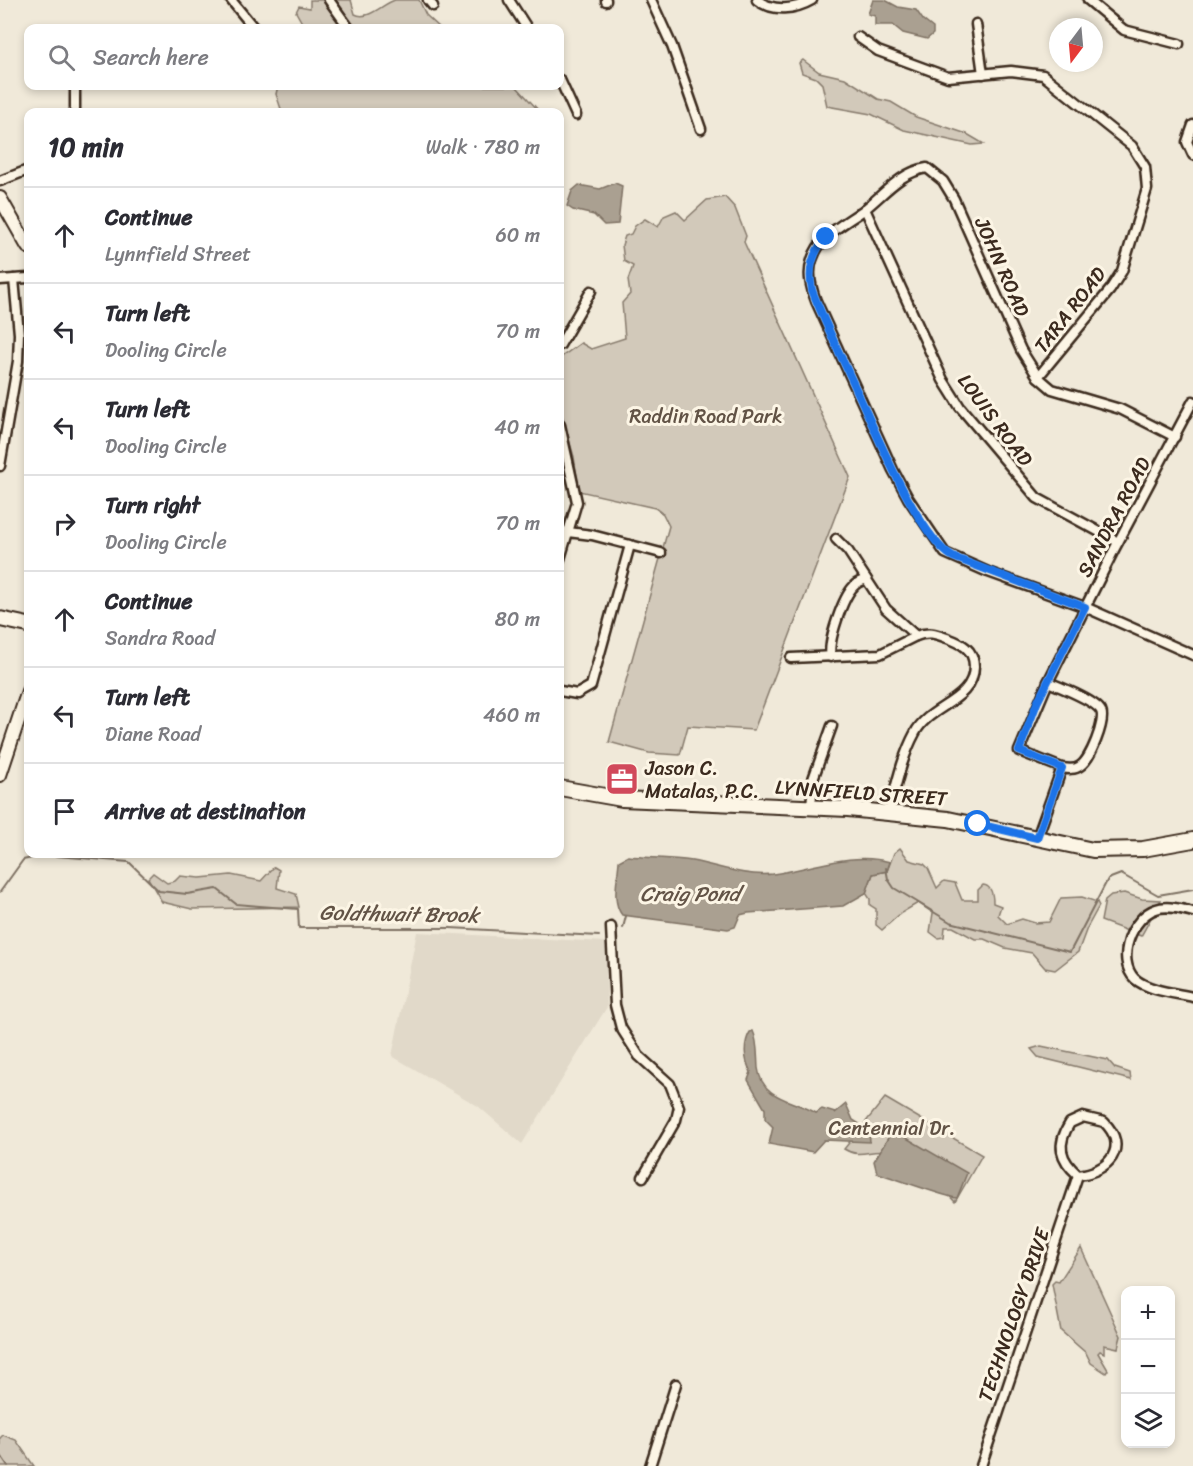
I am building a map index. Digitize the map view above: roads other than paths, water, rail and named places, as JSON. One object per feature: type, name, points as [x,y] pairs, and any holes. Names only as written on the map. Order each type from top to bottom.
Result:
[{"type":"main road","points":[[0,198],[24,232]]},
{"type":"main road","points":[[0,619],[24,624]]},
{"type":"main road","points":[[0,775],[24,703]]},
{"type":"main road","name":"LYNNFIELD STREET","points":[[564,789],[622,799],[889,812],[972,822],[1077,848],[1106,851],[1143,849],[1193,840]]},
{"type":"street","points":[[231,0],[251,24]]},
{"type":"street","points":[[329,0],[346,24]]},
{"type":"street","points":[[509,0],[524,24]]},
{"type":"street","points":[[651,0],[672,46],[701,129]]},
{"type":"street","points":[[757,0],[776,8],[790,8],[812,0]]},
{"type":"street","points":[[1088,0],[1124,30],[1179,44]]},
{"type":"street","points":[[976,24],[983,74]]},
{"type":"street","name":"TARA ROAD","points":[[858,37],[878,51],[940,75],[958,77],[1023,71],[1051,80],[1132,146],[1145,167],[1147,179],[1143,210],[1120,276],[1038,377]]},
{"type":"street","points":[[564,88],[576,114]]},
{"type":"street","points":[[75,108],[78,90]]},
{"type":"street","points":[[1193,125],[1187,142],[1193,155]]},
{"type":"street","name":"JOHN ROAD","points":[[865,209],[899,179],[927,168],[943,181],[954,199],[1021,350],[1038,377],[1052,389],[1120,409],[1175,437]]},
{"type":"street","points":[[0,181],[24,172]]},
{"type":"street","points":[[865,209],[832,232],[820,244],[812,260],[810,278],[823,316],[908,498],[945,553],[988,572],[1085,607],[1193,655]]},
{"type":"street","name":"LOUIS ROAD","points":[[865,209],[943,380],[960,407],[1037,498],[1118,542]]},
{"type":"street","points":[[0,280],[24,278]]},
{"type":"street","points":[[0,466],[18,361],[19,334],[14,279]]},
{"type":"street","points":[[564,338],[591,291]]},
{"type":"street","name":"SANDRA ROAD","points":[[1062,768],[1019,751],[1048,682],[1085,607],[1193,401]]},
{"type":"street","points":[[564,442],[576,491],[573,518],[564,532],[591,535],[661,553]]},
{"type":"street","points":[[836,539],[848,551],[886,609],[916,636]]},
{"type":"street","points":[[564,692],[577,694],[591,686],[630,545]]},
{"type":"street","points":[[831,657],[831,639],[849,593],[856,584],[866,579]]},
{"type":"street","points":[[791,658],[887,653],[916,636],[928,633],[936,634],[966,647],[973,658],[974,672],[969,684],[959,697],[929,718],[915,733],[899,774],[889,812]]},
{"type":"street","points":[[1037,838],[1062,768],[1074,769],[1083,764],[1102,725],[1103,715],[1098,706],[1048,682]]},
{"type":"street","points":[[811,808],[813,779],[832,726]]},
{"type":"street","points":[[1193,912],[1159,908],[1145,914],[1130,938],[1126,958],[1128,967],[1137,981],[1193,997]]},
{"type":"street","points":[[611,927],[615,1005],[621,1028],[639,1056],[670,1084],[679,1107],[676,1120],[644,1177]]},
{"type":"street","points":[[1083,1117],[1094,1117],[1112,1129],[1116,1149],[1104,1167],[1094,1173],[1078,1175],[1062,1158],[1060,1145],[1070,1123],[1083,1117]]},
{"type":"street","name":"TECHNOLOGY DRIVE","points":[[981,1466],[1078,1175]]},
{"type":"street","points":[[652,1464],[676,1384]]},
{"type":"water","points":[[873,0],[885,0],[898,7],[916,10],[933,28],[933,34],[927,39],[903,33],[893,25],[875,25],[875,16],[868,14]]},
{"type":"water","points":[[615,183],[622,186],[618,224],[604,225],[594,215],[573,210],[567,206],[572,191],[579,185],[600,189]]},
{"type":"water","name":"Craig Pond","points":[[628,856],[692,861],[742,873],[763,875],[846,860],[875,859],[890,862],[887,871],[873,874],[866,893],[843,906],[748,913],[740,915],[735,927],[728,929],[622,915],[616,896],[619,861]]},
{"type":"water","points":[[753,1031],[757,1044],[761,1079],[772,1093],[816,1113],[822,1109],[835,1113],[846,1104],[853,1120],[869,1130],[870,1142],[824,1140],[813,1152],[769,1144],[773,1127],[765,1119],[765,1109],[748,1080],[751,1072],[745,1047],[750,1032]]},
{"type":"water","points":[[896,1132],[967,1173],[957,1198],[877,1173],[874,1161],[891,1133]]},
{"type":"waterway","name":"Goldthwait Brook","points":[[0,892],[23,860],[32,858]]},
{"type":"waterway","name":"Goldthwait Brook","points":[[81,858],[129,862],[159,891],[187,894],[217,889],[236,904],[298,909],[299,928],[450,928],[599,936]]},
{"type":"waterway","name":"Goldthwait Brook","points":[[886,868],[888,879],[894,888],[950,922],[1070,952],[1108,879],[1121,874],[1158,895],[1193,889]]},
{"type":"waterway","name":"Goldthwait Brook","points":[[623,928],[626,916]]},
{"type":"waterway","points":[[0,1454],[8,1466]]},
{"type":"place","name":"Jason C. Matalas, P.C.","points":[[622,779]]},
{"type":"park label","name":"Raddin Road Park","points":[[706,416]]},
{"type":"park label","name":"Centennial Dr.","points":[[892,1128]]}]
